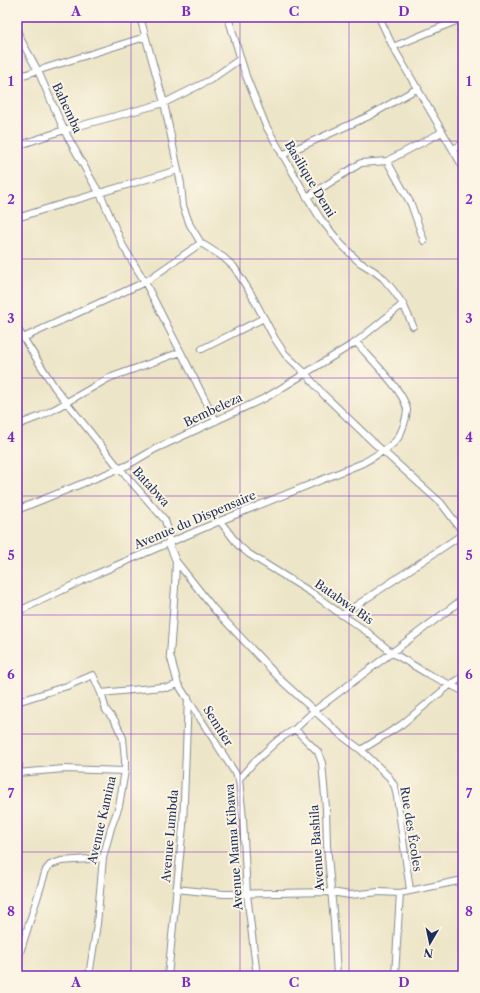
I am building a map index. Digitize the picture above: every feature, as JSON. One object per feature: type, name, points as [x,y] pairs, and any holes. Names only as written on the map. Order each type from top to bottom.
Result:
[{"type":"street","points":[[140,17],[164,103],[178,170],[183,206],[190,224],[201,243],[223,257],[234,267],[285,354],[305,373],[323,394],[441,503],[463,533],[342,615]]},
{"type":"street","name":"Basilique Demi","points":[[228,17],[240,59],[266,126],[307,197],[320,218],[340,243],[359,262],[383,278],[403,304],[413,326]]},
{"type":"street","points":[[378,17],[463,167]]},
{"type":"street","points":[[394,47],[463,18]]},
{"type":"street","name":"Bahemba","points":[[17,30],[38,71],[64,130],[100,193],[123,246],[145,282],[216,422]]},
{"type":"street","points":[[17,77],[145,37]]},
{"type":"street","points":[[17,146],[64,130],[164,103],[210,80],[240,59]]},
{"type":"street","points":[[282,155],[369,116],[418,88]]},
{"type":"street","points":[[307,197],[362,163],[387,161],[442,132]]},
{"type":"street","points":[[453,149],[463,144]]},
{"type":"street","points":[[387,161],[412,204],[424,240]]},
{"type":"street","points":[[17,218],[178,170]]},
{"type":"street","points":[[23,338],[145,282],[201,243]]},
{"type":"street","name":"Bembeleza","points":[[17,510],[128,465],[155,450],[267,397],[356,342],[403,304]]},
{"type":"street","points":[[202,349],[264,318]]},
{"type":"street","name":"Batabwa","points":[[17,328],[55,388],[119,468],[165,520],[169,544],[176,561],[214,609],[283,682],[314,711]]},
{"type":"street","name":"Avenue du Dispensaire","points":[[17,612],[94,575],[220,521],[362,463],[383,451],[397,438],[402,428],[407,411],[403,398],[392,382],[356,342]]},
{"type":"street","points":[[17,425],[41,416],[67,403],[109,378],[181,352]]},
{"type":"street","name":"Batabwa Bis","points":[[220,521],[239,546],[274,570],[294,580],[366,631],[391,652],[411,665],[463,691]]},
{"type":"street","name":"Semtier","points":[[176,561],[170,655],[178,684],[239,779]]},
{"type":"street","name":"Avenue Mama Kibawa","points":[[257,976],[247,894],[243,819],[239,779],[254,762],[278,740],[295,729],[314,711],[463,599]]},
{"type":"street","name":"Avenue Kamina","points":[[17,702],[67,686],[93,675],[101,693],[106,710],[115,721],[122,738],[125,771],[119,806],[110,828],[103,858],[97,924],[89,976]]},
{"type":"street","points":[[361,750],[401,725],[450,684],[463,677]]},
{"type":"street","points":[[101,693],[162,687],[167,688],[178,684]]},
{"type":"street","name":"Avenue Lumbda","points":[[168,976],[184,811],[186,712],[188,698]]},
{"type":"street","name":"Rue des Écoles","points":[[314,711],[341,735],[361,750],[389,777],[395,787],[410,890]]},
{"type":"street","name":"Avenue Bashila","points":[[295,729],[318,752],[322,763],[337,976]]},
{"type":"street","points":[[17,762],[19,765],[17,773],[64,769],[125,771]]},
{"type":"street","points":[[17,962],[46,870],[50,865],[61,861],[103,858]]},
{"type":"street","points":[[176,889],[224,894],[331,892],[350,895],[378,892],[400,893],[463,880]]},
{"type":"street","points":[[395,976],[400,893]]}]
